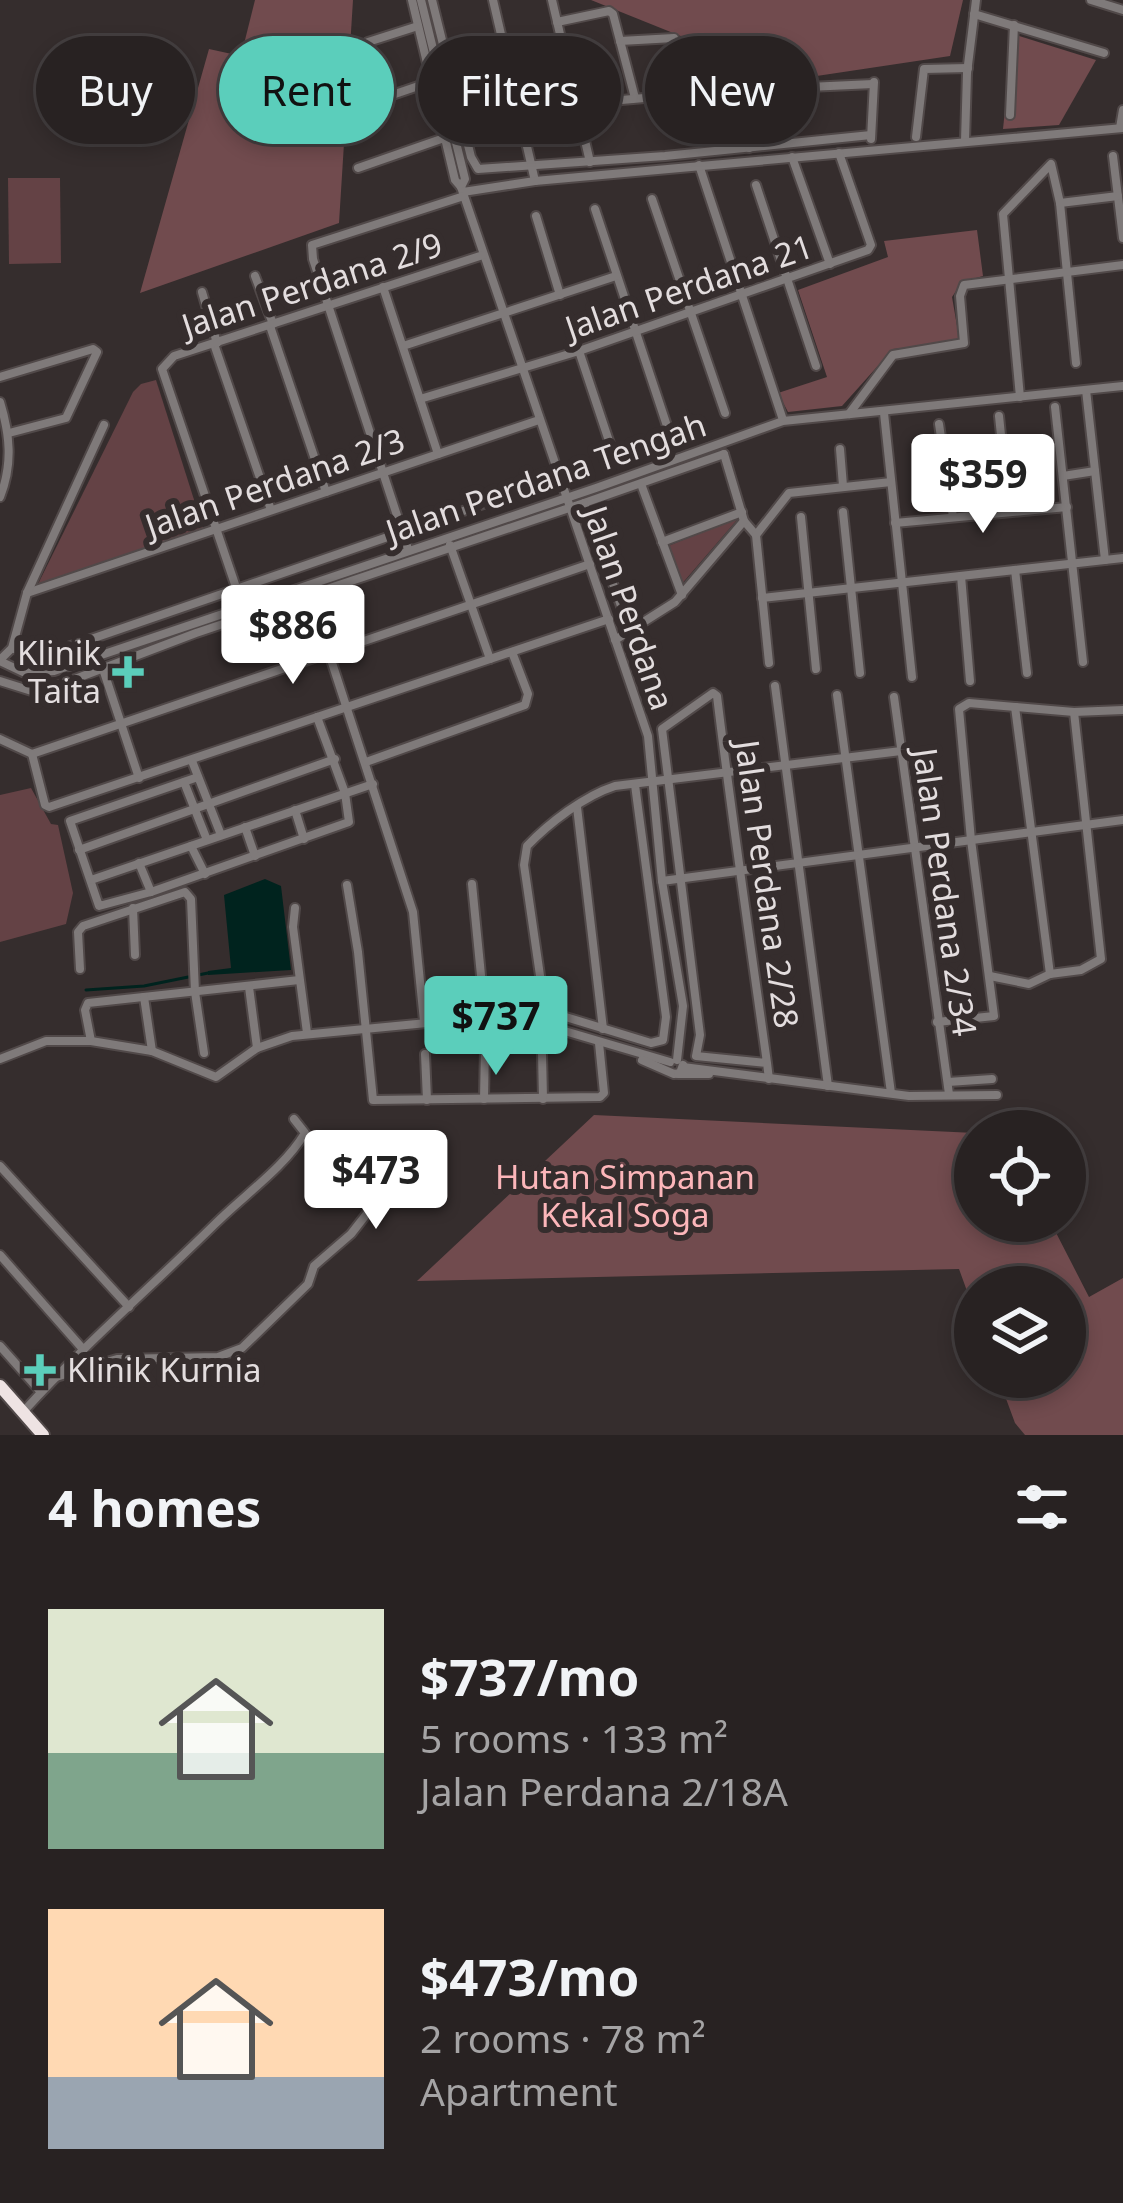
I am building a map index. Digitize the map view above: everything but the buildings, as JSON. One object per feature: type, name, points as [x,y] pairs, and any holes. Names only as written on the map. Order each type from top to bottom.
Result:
[{"type":"highway","points":[[0,1386],[44,1435]]},
{"type":"street","name":"Jalan Perdana","points":[[412,0],[425,36]]},
{"type":"street","name":"Jalan Perdana","points":[[422,0],[422,24]]},
{"type":"street","points":[[432,0],[441,36]]},
{"type":"street","points":[[493,0],[502,36]]},
{"type":"street","points":[[552,0],[560,36]]},
{"type":"street","points":[[965,141],[976,0]]},
{"type":"street","points":[[1091,0],[1123,10]]},
{"type":"street","points":[[557,22],[609,11],[618,36]]},
{"type":"street","points":[[974,14],[1104,53]]},
{"type":"street","points":[[386,36],[422,24]]},
{"type":"street","points":[[1010,115],[1014,25]]},
{"type":"street","points":[[621,45],[635,98]]},
{"type":"street","points":[[916,137],[920,73],[930,66],[968,68]]},
{"type":"street","points":[[817,86],[874,83],[872,150]]},
{"type":"street","points":[[621,99],[645,97]]},
{"type":"street","points":[[408,549],[311,251],[317,240],[463,191],[1121,128],[1123,110]]},
{"type":"street","points":[[468,144],[478,169],[484,170],[871,135]]},
{"type":"street","points":[[358,168],[426,144]]},
{"type":"street","name":"Jalan Perdana","points":[[452,144],[502,314],[648,736],[662,881],[683,1006],[676,1067]]},
{"type":"street","points":[[527,144],[536,181]]},
{"type":"street","points":[[586,144],[590,162]]},
{"type":"street","points":[[749,144],[749,148]]},
{"type":"street","name":"Jalan Perdana 21","points":[[420,399],[634,332],[871,248],[839,154]]},
{"type":"street","points":[[1113,156],[1123,238]]},
{"type":"street","points":[[792,157],[830,264]]},
{"type":"street","points":[[1020,397],[1003,214],[1051,164],[1060,203],[1076,363]]},
{"type":"street","points":[[698,166],[783,421]]},
{"type":"street","points":[[757,185],[817,366]]},
{"type":"street","points":[[1060,203],[1120,196]]},
{"type":"street","points":[[652,199],[725,413]]},
{"type":"street","points":[[595,209],[673,444]]},
{"type":"street","points":[[536,216],[560,295]]},
{"type":"street","name":"Jalan Perdana 2/9","points":[[216,529],[161,369],[173,356],[483,255]]},
{"type":"street","points":[[848,415],[893,355],[964,343],[960,296],[964,285],[1123,265]]},
{"type":"street","points":[[255,276],[326,492]]},
{"type":"street","points":[[403,346],[616,277]]},
{"type":"street","points":[[383,287],[438,454]]},
{"type":"street","points":[[202,292],[271,510]]},
{"type":"street","points":[[0,377],[93,349],[97,352],[68,416],[5,429]]},
{"type":"street","points":[[579,350],[613,453]]},
{"type":"street","name":"Jalan Perdana Tengah","points":[[568,503],[723,450],[783,421],[1123,386]]},
{"type":"street","points":[[1086,390],[1105,560]]},
{"type":"street","points":[[0,402],[8,475],[0,497]]},
{"type":"street","points":[[1055,407],[1083,662]]},
{"type":"street","points":[[884,413],[912,677]]},
{"type":"street","points":[[999,416],[1009,512]]},
{"type":"street","name":"Jalan Perdana 2/3","points":[[27,592],[539,420]]},
{"type":"street","points":[[939,424],[953,518]]},
{"type":"street","points":[[1,664],[12,648],[27,592],[104,425]]},
{"type":"street","points":[[840,448],[843,486]]},
{"type":"street","points":[[0,681],[38,693],[449,542],[641,484],[723,450],[743,516],[756,536],[769,663]]},
{"type":"street","points":[[1063,476],[1095,471]]},
{"type":"street","points":[[12,648],[36,658],[559,478]]},
{"type":"street","points":[[756,536],[789,493],[891,482]]},
{"type":"street","points":[[641,484],[682,595]]},
{"type":"street","points":[[584,503],[630,631]]},
{"type":"street","points":[[895,523],[1066,506]]},
{"type":"street","points":[[843,512],[860,673]]},
{"type":"street","points":[[662,542],[743,516]]},
{"type":"street","points":[[615,640],[682,595],[743,516]]},
{"type":"street","points":[[800,517],[816,669]]},
{"type":"street","points":[[216,529],[242,605]]},
{"type":"street","points":[[449,542],[490,659]]},
{"type":"street","name":"Jalan Perdana Tengah","points":[[1,664],[38,675],[408,549],[449,542]]},
{"type":"street","points":[[762,598],[1123,558]]},
{"type":"street","points":[[0,739],[32,754],[590,564]]},
{"type":"street","points":[[1015,570],[1027,674]]},
{"type":"street","points":[[961,576],[970,681]]},
{"type":"street","points":[[307,584],[413,912],[424,1021]]},
{"type":"street","points":[[32,754],[47,807],[609,619]]},
{"type":"street","points":[[366,762],[525,705],[529,694],[512,651]]},
{"type":"street","points":[[99,656],[139,778]]},
{"type":"street","points":[[776,686],[828,1086]]},
{"type":"street","name":"Jalan Perdana 2/28","points":[[668,781],[662,734],[667,723],[710,693],[717,696],[769,1079]]},
{"type":"street","points":[[837,695],[891,1094]]},
{"type":"street","name":"Jalan Perdana 2/34","points":[[894,697],[949,1094]]},
{"type":"street","points":[[938,1022],[994,1016],[970,840],[959,709],[969,703],[1074,712],[1123,710]]},
{"type":"street","points":[[1015,707],[1050,974]]},
{"type":"street","points":[[990,982],[1028,984],[1050,974],[1081,970],[1101,959],[1088,806],[1074,712]]},
{"type":"street","points":[[198,777],[73,819],[70,824],[101,907],[351,820],[335,759],[317,717]]},
{"type":"street","points":[[547,1024],[525,855],[535,838],[602,790],[902,751]]},
{"type":"street","points":[[79,850],[335,759]]},
{"type":"street","points":[[192,761],[221,835]]},
{"type":"street","points":[[668,781],[700,1034],[696,1056],[767,1064]]},
{"type":"street","points":[[184,782],[207,840]]},
{"type":"street","points":[[91,880],[373,784]]},
{"type":"street","points":[[546,1011],[655,1044],[663,1040],[666,1017],[635,785]]},
{"type":"street","points":[[577,807],[603,1029]]},
{"type":"street","points":[[295,810],[304,839]]},
{"type":"street","points":[[662,881],[859,851],[916,848],[1123,820]]},
{"type":"street","points":[[245,827],[256,856]]},
{"type":"street","points":[[191,846],[205,874]]},
{"type":"street","points":[[139,863],[151,892]]},
{"type":"street","points":[[472,884],[485,1016]]},
{"type":"street","points":[[347,885],[373,1100],[603,1095],[599,1043]]},
{"type":"street","points":[[80,969],[79,928],[180,893],[189,895],[204,1053]]},
{"type":"street","points":[[133,908],[135,956]]},
{"type":"street","points":[[295,908],[307,1033]]},
{"type":"street","points":[[653,943],[672,944]]},
{"type":"street","points":[[91,1041],[85,1006],[299,980]]},
{"type":"street","points":[[249,987],[257,1048]]},
{"type":"street","points":[[144,997],[152,1051]]},
{"type":"street","points":[[0,1059],[60,1038],[152,1051],[216,1077],[257,1048],[307,1033],[510,1015],[703,1076],[711,1073],[891,1094],[997,1095]]},
{"type":"street","points":[[484,1047],[484,1100]]},
{"type":"street","points":[[542,1053],[543,1099]]},
{"type":"street","points":[[425,1054],[427,1100]]},
{"type":"street","points":[[948,1082],[992,1078]]},
{"type":"street","points":[[24,1411],[82,1348],[303,1137],[304,1127],[294,1119]]},
{"type":"street","points":[[0,1166],[129,1307]]},
{"type":"street","points":[[55,1377],[116,1360],[218,1357],[242,1348],[308,1284],[314,1266],[351,1234],[383,1192]]},
{"type":"street","points":[[0,1255],[82,1348]]},
{"type":"street","points":[[0,1346],[41,1392]]},
{"type":"shaded area","points":[[8,178],[60,178],[61,263],[9,264]]},
{"type":"shaded area","points":[[156,380],[203,528],[38,584],[133,392]]},
{"type":"shaded area","points":[[737,520],[680,586],[668,546]]},
{"type":"shaded area","points":[[31,788],[51,824],[58,825],[73,893],[66,924],[0,942],[0,795]]},
{"type":"green space","points":[[255,0],[353,0],[351,36],[246,36]]},
{"type":"green space","points":[[591,0],[963,0],[950,56],[817,76],[817,36],[681,36]]},
{"type":"green space","points":[[1013,34],[1096,60],[1059,125],[1003,129]]},
{"type":"green space","points":[[209,49],[219,51],[219,144],[344,144],[339,223],[140,293],[182,144],[195,144],[195,99]]},
{"type":"green space","points":[[977,230],[983,276],[962,282],[952,297],[960,343],[893,349],[842,406],[788,412],[778,393],[827,377],[798,290],[888,257],[884,241]]},
{"type":"green space","name":"Hutan Simpanan Kekal Soga","points":[[594,1115],[954,1132],[954,1242],[1061,1242],[1073,1266],[954,1266],[417,1281]]},
{"type":"green space","name":"Hutan Simpanan Kekal Soga","points":[[1123,1278],[1123,1435],[1025,1435],[1006,1398],[1086,1398],[1086,1291],[1089,1297]]},
{"type":"water","points":[[265,879],[281,886],[291,970],[208,975],[208,971],[231,968],[224,895]]},
{"type":"waterway","points":[[86,990],[144,986],[208,973]]},
{"type":"place","name":"Klinik Taita","points":[[128,672]]},
{"type":"place","name":"Klinik Kurnia","points":[[40,1370]]}]
